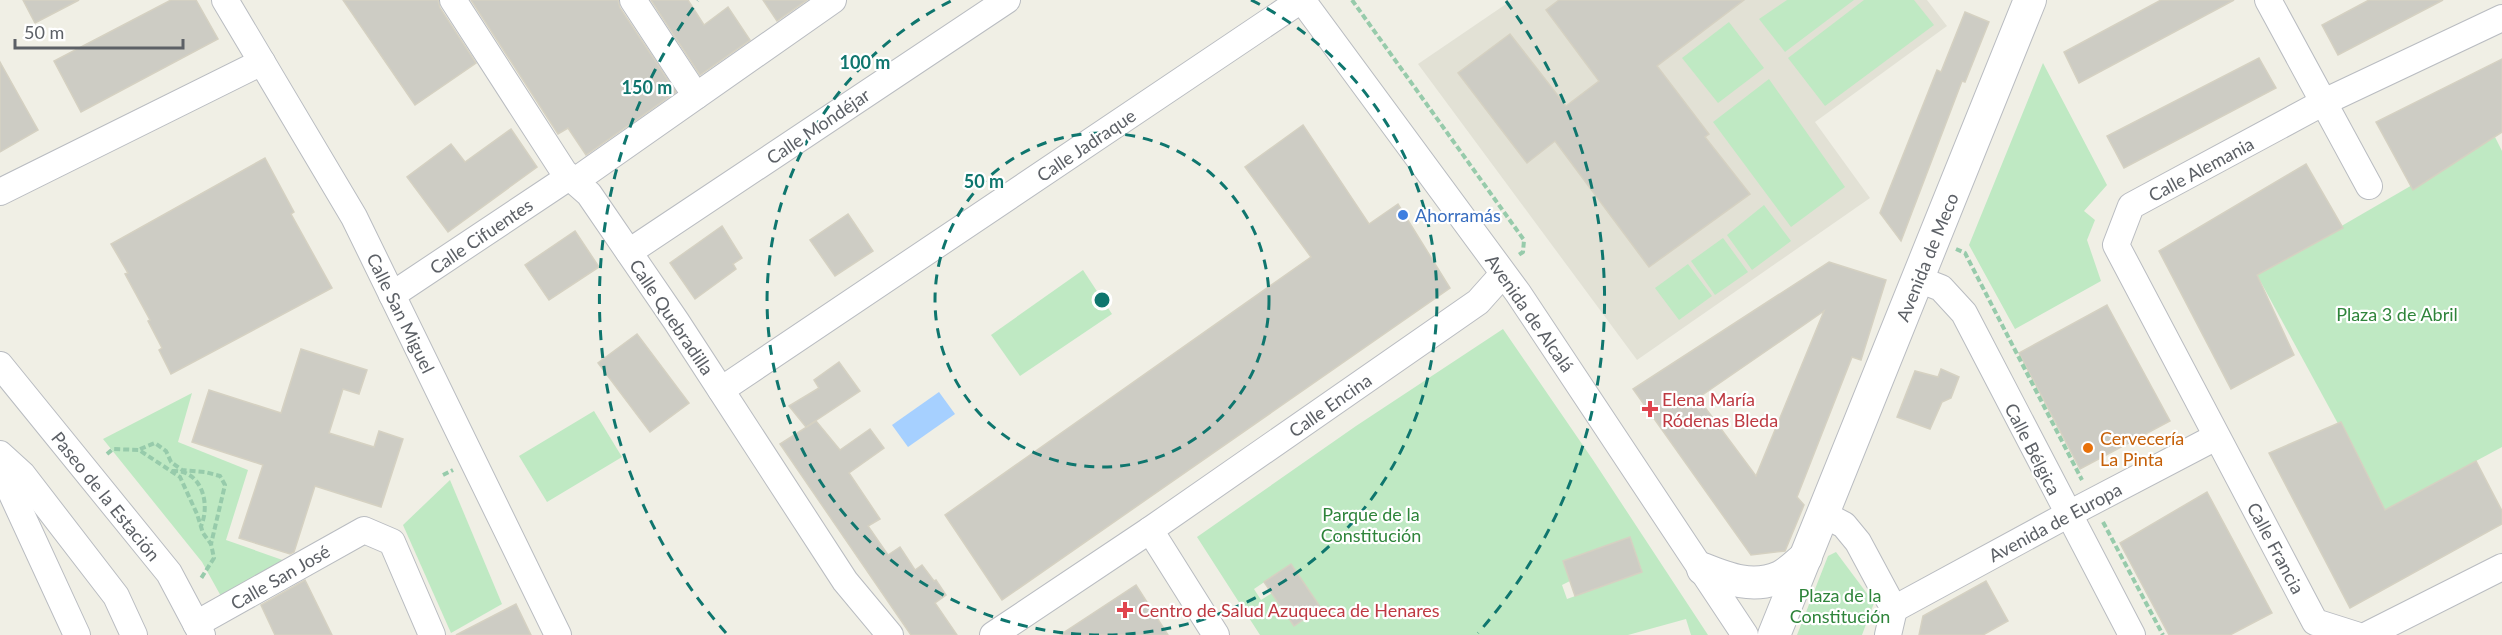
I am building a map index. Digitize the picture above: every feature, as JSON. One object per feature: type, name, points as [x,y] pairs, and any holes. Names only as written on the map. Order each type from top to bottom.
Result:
[{"type":"street","name":"Calle San Miguel","points":[[225,0],[354,218],[558,635]]},
{"type":"street","name":"Calle Quebradilla","points":[[453,0],[564,172],[589,194],[846,581],[890,635]]},
{"type":"street","points":[[633,0],[696,96]]},
{"type":"street","name":"Calle Mondéjar","points":[[629,252],[1007,0]]},
{"type":"street","name":"Avenida de Alcalá","points":[[1302,0],[1503,274],[1703,569],[1745,635]]},
{"type":"street","name":"Calle Jadraque","points":[[721,390],[1302,0]]},
{"type":"street","name":"Avenida de Meco","points":[[1774,635],[2030,0]]},
{"type":"street","points":[[2268,0],[2369,186]]},
{"type":"street","name":"Calle Cifuentes","points":[[392,295],[696,96],[826,2]]},
{"type":"street","name":"Calle Alemania","points":[[2216,437],[2116,245],[2131,206],[2324,102],[2502,18]]},
{"type":"street","points":[[0,192],[262,62]]},
{"type":"street","name":"Calle Encina","points":[[993,635],[1150,530],[1478,302],[1503,274]]},
{"type":"street","name":"Calle Bélgica","points":[[1918,279],[1941,288],[1964,313],[2132,635]]},
{"type":"street","name":"Paseo de la Estación","points":[[0,366],[169,573],[199,630]]},
{"type":"street","name":"Avenida de Europa","points":[[1894,609],[2067,514],[2216,437]]},
{"type":"street","name":"Calle Francia","points":[[2216,437],[2315,622],[2356,635]]},
{"type":"street","points":[[0,454],[22,474],[116,596],[134,635]]},
{"type":"street","points":[[0,468],[77,635]]},
{"type":"street","points":[[1823,514],[1844,525],[1858,542],[1894,609],[1888,635]]},
{"type":"street","points":[[34,543],[36,517],[55,516]]},
{"type":"street","name":"Calle San José","points":[[199,630],[364,530],[392,542],[432,635]]},
{"type":"street","points":[[1150,530],[1216,635]]},
{"type":"street","points":[[1703,569],[1727,579],[1751,583],[1781,577],[1806,557]]},
{"type":"street","points":[[2367,635],[2502,567]]},
{"type":"path","points":[[1934,241],[1965,253],[2163,635]]},
{"type":"path","points":[[107,454],[113,449],[139,450],[154,443],[166,451],[171,462],[197,480],[205,499],[206,515],[201,526]]},
{"type":"path","points":[[139,450],[180,477],[214,558],[199,581]]},
{"type":"path","points":[[171,471],[205,472],[220,476],[225,485],[210,544]]},
{"type":"shaded area","points":[[1512,0],[1927,0],[1947,26],[1815,122],[1870,198],[1637,360],[1418,64]]},
{"type":"green space","points":[[1787,0],[1854,0],[1785,52],[1759,19]]},
{"type":"green space","points":[[1864,0],[1914,0],[1934,25],[1825,106],[1788,58]]},
{"type":"green space","points":[[1729,22],[1764,68],[1718,103],[1682,58]]},
{"type":"green space","points":[[2043,63],[2107,185],[2084,211],[2095,220],[2087,240],[2101,281],[2015,329],[1969,245]]},
{"type":"green space","points":[[1769,79],[1845,187],[1791,227],[1713,122]]},
{"type":"green space","name":"Plaza 3 de Abril","points":[[2495,137],[2502,151],[2502,447],[2385,510],[2257,275]]},
{"type":"green space","points":[[1764,205],[1791,241],[1752,270],[1727,235]]},
{"type":"green space","points":[[1723,238],[1748,272],[1715,295],[1691,261]]},
{"type":"green space","points":[[1688,264],[1712,296],[1679,320],[1655,288]]},
{"type":"green space","points":[[1083,270],[1112,314],[1020,376],[991,335]]},
{"type":"green space","name":"Parque de la Constitución","points":[[1503,329],[1593,460],[1708,635],[1691,635],[1686,619],[1628,635],[1260,635],[1197,537],[1356,426]],"holes":[[[1291,564],[1321,608],[1272,593],[1261,600],[1254,589]],[[1642,572],[1567,599],[1562,585],[1570,581]]]},
{"type":"green space","points":[[192,393],[178,442],[248,470],[226,540],[291,563],[222,598],[202,562],[103,439]]},
{"type":"green space","points":[[594,411],[622,457],[547,502],[519,456]]},
{"type":"green space","points":[[450,480],[502,604],[451,633],[403,525]]},
{"type":"green space","name":"Plaza de la Constitución","points":[[1836,552],[1874,603],[1862,635],[1797,635],[1828,556]]},
{"type":"water","points":[[939,392],[955,414],[908,447],[892,425]]},
{"type":"building","points":[[23,0],[79,0],[35,23]]},
{"type":"building","points":[[171,0],[196,0],[218,39],[81,112],[54,61]]},
{"type":"building","points":[[343,0],[438,0],[440,8],[476,63],[415,105]]},
{"type":"building","points":[[471,0],[618,0],[620,8],[676,92],[586,155],[568,128],[558,134]]},
{"type":"building","points":[[651,0],[688,0],[704,25],[728,7],[750,40],[700,75]]},
{"type":"building","points":[[763,0],[807,0],[777,21]]},
{"type":"building","points":[[1559,0],[1744,0],[1657,66],[1709,134],[1705,137],[1750,194],[1649,267],[1555,141],[1527,163],[1458,73],[1510,34],[1566,106],[1599,81],[1546,10]]},
{"type":"building","points":[[2161,0],[2234,0],[2079,83],[2064,52]]},
{"type":"building","points":[[2369,0],[2443,0],[2338,55],[2322,25]]},
{"type":"building","points":[[1965,12],[1989,22],[1965,82],[1962,81],[1901,241],[1880,213],[1937,70],[1941,72]]},
{"type":"building","points":[[2259,58],[2276,88],[2124,168],[2107,136]]},
{"type":"building","points":[[2502,59],[2502,132],[2413,190],[2376,122]]},
{"type":"building","points":[[0,62],[38,130],[0,152]]},
{"type":"building","points":[[1303,125],[1369,224],[1398,204],[1450,288],[1002,600],[945,515],[1311,257],[1245,167]]},
{"type":"building","points":[[511,129],[537,167],[448,232],[407,177],[451,144],[465,162]]},
{"type":"building","points":[[265,158],[294,212],[291,214],[332,288],[171,374],[159,350],[162,348],[148,321],[150,320],[125,274],[128,273],[111,244]]},
{"type":"building","points":[[2306,164],[2343,228],[2257,275],[2294,355],[2231,389],[2159,251]]},
{"type":"building","points":[[848,214],[873,251],[835,276],[810,240]]},
{"type":"building","points":[[722,226],[742,258],[733,264],[736,269],[695,299],[670,263]]},
{"type":"building","points":[[575,231],[599,267],[549,300],[525,265]]},
{"type":"building","points":[[1829,262],[1886,280],[1861,360],[1852,357],[1797,497],[1804,505],[1785,551],[1751,555],[1633,389]],"holes":[[[1824,311],[1756,476],[1698,398]]]},
{"type":"building","points":[[2107,305],[2170,421],[2080,469],[2019,353]]},
{"type":"building","points":[[637,334],[689,403],[650,432],[598,363]]},
{"type":"building","points":[[301,349],[367,370],[359,394],[343,389],[329,433],[374,447],[379,431],[403,439],[381,507],[315,486],[294,552],[290,554],[239,538],[263,465],[192,442],[209,390],[281,413]]},
{"type":"building","points":[[839,362],[860,391],[806,427],[789,406],[819,388],[814,380]]},
{"type":"building","points":[[1941,369],[1959,377],[1951,398],[1942,402],[1930,429],[1897,417],[1915,371],[1938,377]]},
{"type":"building","points":[[816,421],[840,450],[870,429],[884,448],[849,473],[880,519],[868,526],[888,555],[900,547],[915,570],[922,565],[934,581],[936,580],[946,595],[935,603],[957,635],[911,635],[780,444]]},
{"type":"building","points":[[2341,422],[2385,510],[2476,461],[2502,511],[2502,524],[2350,608],[2269,453]]},
{"type":"building","points":[[2207,492],[2272,613],[2230,635],[2169,635],[2120,543]]},
{"type":"building","points":[[1630,537],[1642,572],[1575,596],[1563,561]]},
{"type":"building","points":[[1291,564],[1321,608],[1294,626],[1264,582]]},
{"type":"building","points":[[305,580],[332,635],[275,635],[261,605]]},
{"type":"building","points":[[1986,581],[2008,621],[1983,635],[1919,635],[1923,616]]},
{"type":"building","name":"Centro de Salud Azuqueca de Henares","points":[[1136,585],[1168,635],[1060,635]]},
{"type":"building","points":[[516,604],[531,635],[456,635]]},
{"type":"place","name":"Ahorramás","points":[[1403,215]]},
{"type":"place","name":"Elena María Ródenas Bleda","points":[[1650,409]]},
{"type":"place","name":"Cervecería La Pinta","points":[[2088,448]]},
{"type":"place","name":"Centro de Salud Azuqueca de Henares","points":[[1125,610]]}]
